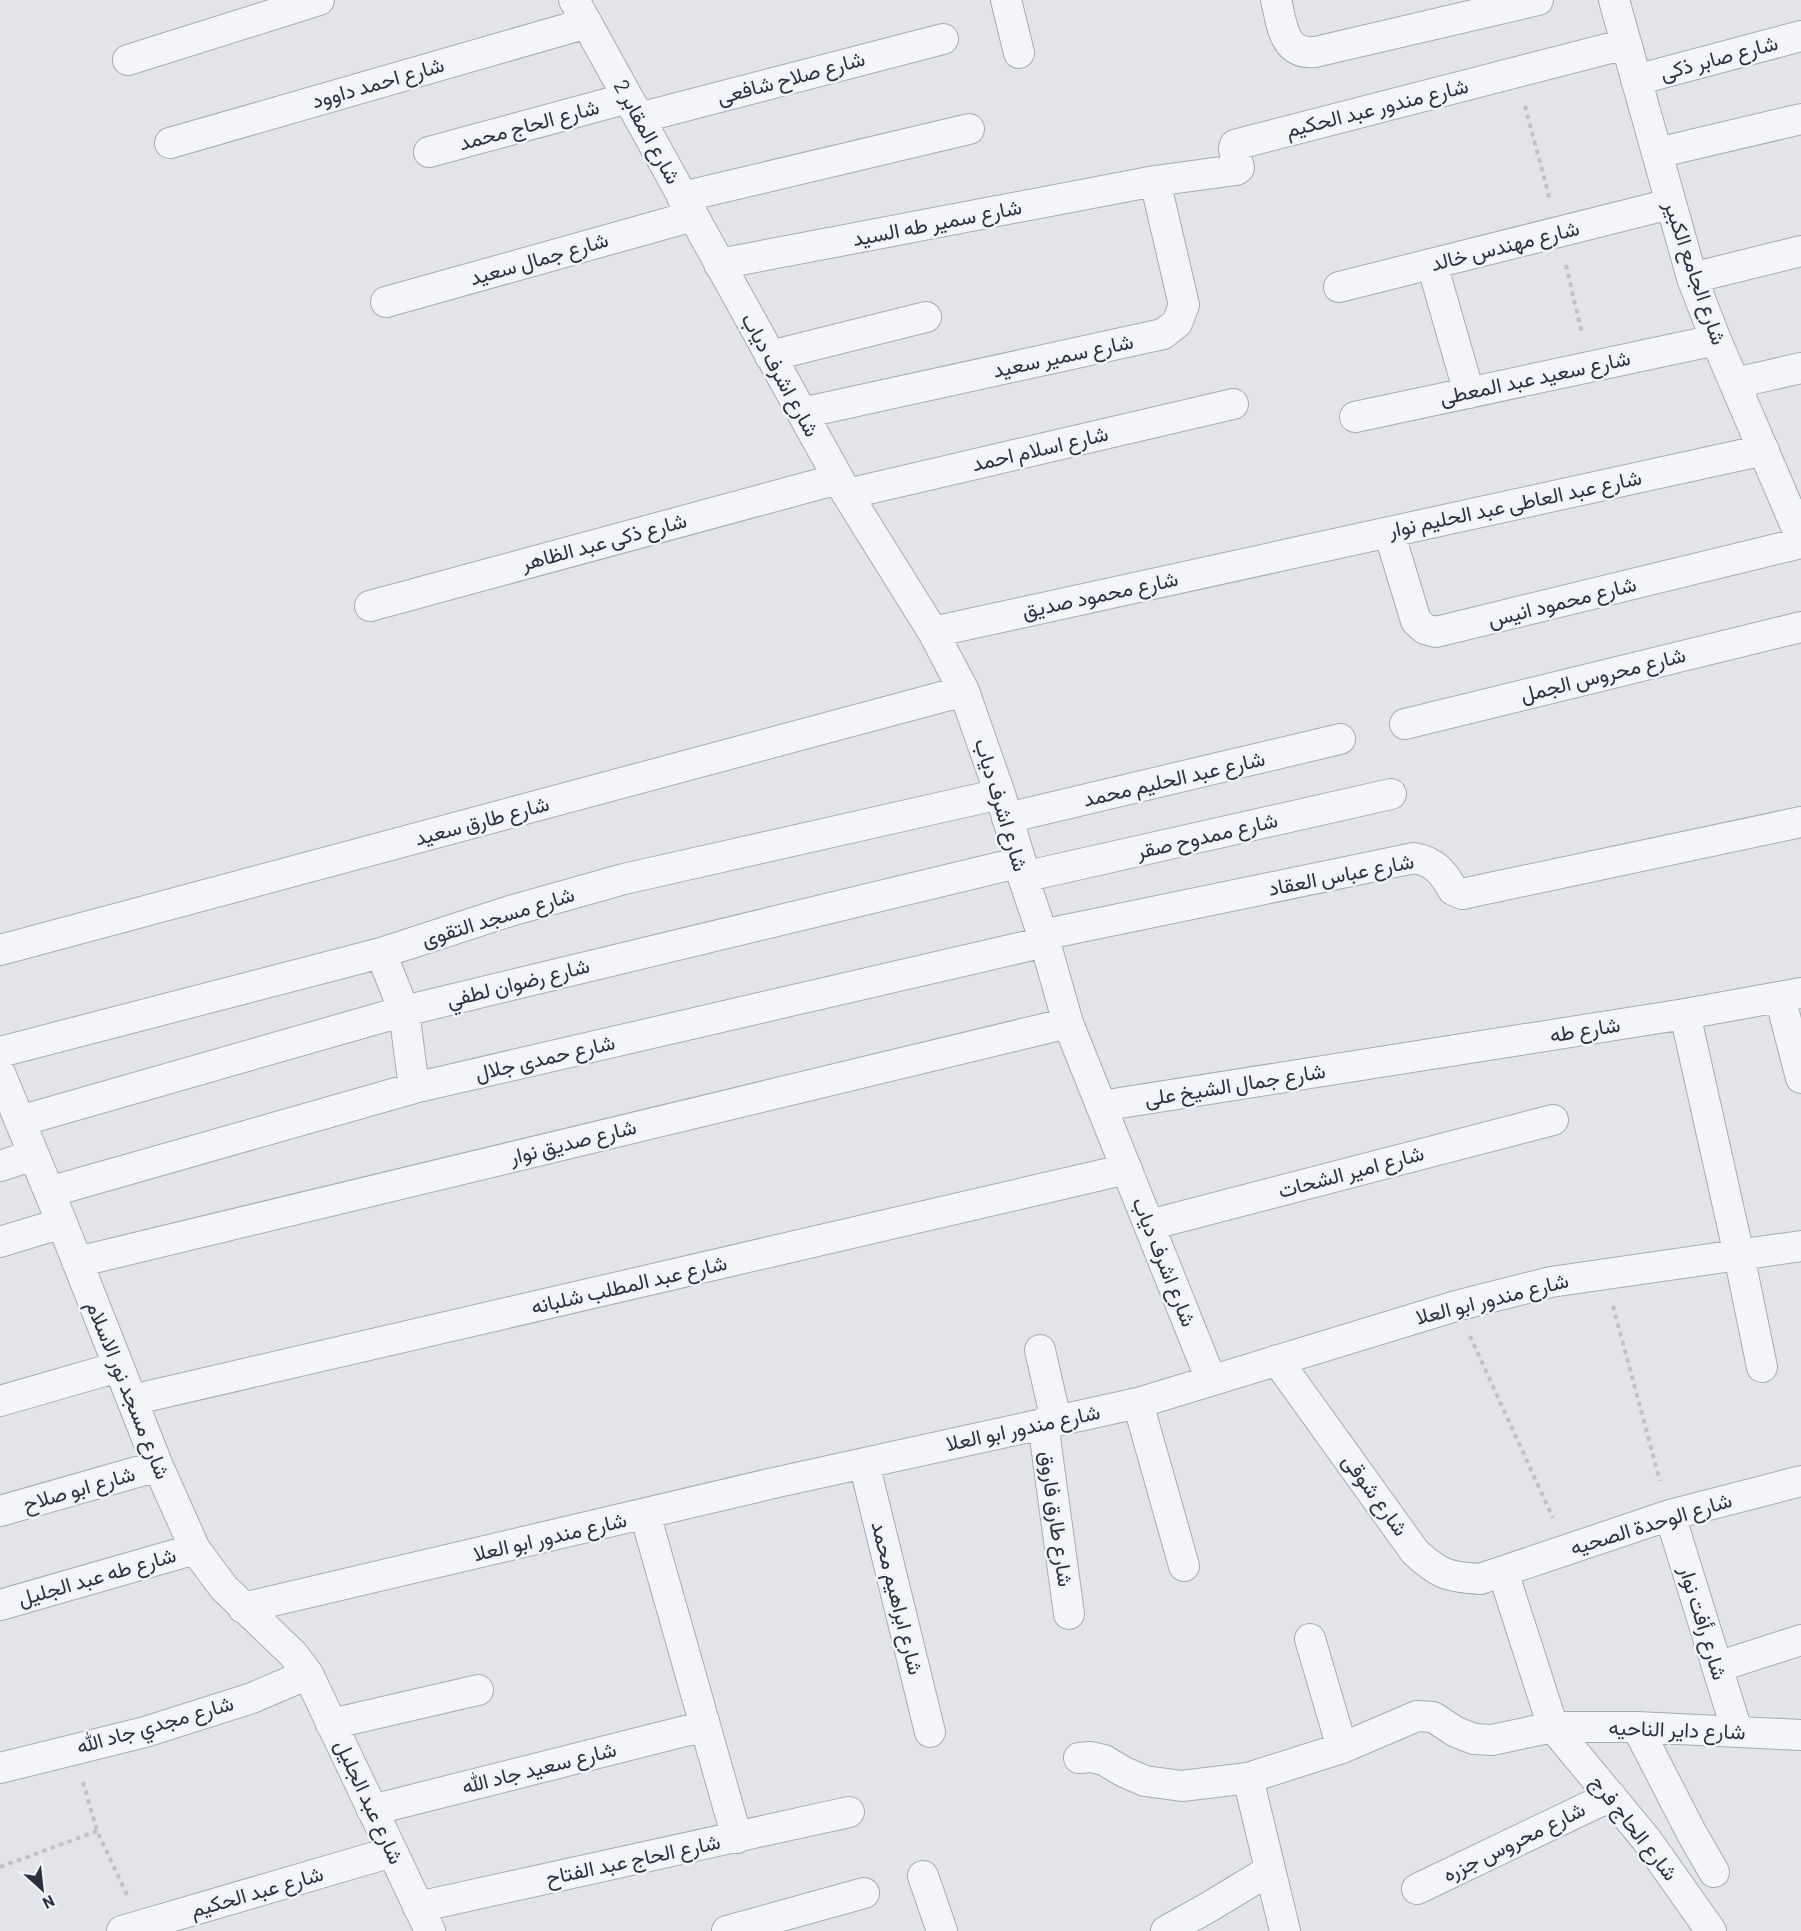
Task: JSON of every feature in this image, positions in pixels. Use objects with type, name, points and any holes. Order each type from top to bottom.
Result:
[{"type":"street","points":[[128,60],[319,0]]},
{"type":"street","points":[[1006,0],[1019,53]]},
{"type":"street","points":[[1276,0],[1289,43],[1305,53],[1538,0]]},
{"type":"street","name":"شارع الجامع الكبير","points":[[1614,0],[1692,278],[1716,340],[1799,528]]},
{"type":"street","name":"شارع المقابر 2","points":[[586,8],[633,108],[719,264]]},
{"type":"street","name":"شارع احمد داوود","points":[[170,143],[586,8]]},
{"type":"street","name":"شارع صابر ذكى","points":[[1636,80],[1801,36]]},
{"type":"street","name":"شارع صلاح شافعى","points":[[633,108],[943,39]]},
{"type":"street","name":"شارع مندور عبد الحكيم","points":[[1155,181],[1236,170],[1239,168],[1234,149],[1238,144],[1626,44]]},
{"type":"street","name":"شارع الحاج محمد","points":[[429,152],[633,108]]},
{"type":"street","points":[[1657,153],[1801,118]]},
{"type":"street","name":"شارع جمال سعيد","points":[[386,302],[688,207],[969,129]]},
{"type":"street","name":"شارع سمير طه السيد","points":[[719,264],[1155,181]]},
{"type":"street","name":"شارع سمير سعيد","points":[[801,413],[1163,334],[1177,322],[1184,305],[1155,181]]},
{"type":"street","name":"شارع مهندس خالد","points":[[1340,287],[1670,204]]},
{"type":"street","points":[[1692,278],[1801,250]]},
{"type":"street","name":"شارع اشرف دياب","points":[[719,264],[843,487],[933,632],[964,691],[1003,806],[1068,1023],[1211,1380]]},
{"type":"street","points":[[1432,264],[1469,393]]},
{"type":"street","points":[[770,356],[926,317]]},
{"type":"street","name":"شارع سعيد عبد المعطى","points":[[1355,417],[1716,340]]},
{"type":"street","points":[[1735,383],[1801,368]]},
{"type":"street","name":"شارع اسلام احمد","points":[[843,487],[1233,404]]},
{"type":"street","name":"شارع عبد العاطى عبد الحليم نوار","points":[[1267,559],[1764,450]]},
{"type":"street","name":"شارع ذكى عبد الظاهر","points":[[370,606],[843,487]]},
{"type":"street","name":"شارع محمود انيس","points":[[1389,532],[1416,621],[1425,629],[1436,632],[1799,528]]},
{"type":"street","name":"شارع محمود صديق","points":[[933,632],[1267,559]]},
{"type":"street","name":"شارع محروس الجمل","points":[[1405,724],[1801,627]]},
{"type":"street","name":"شارع طارق سعيد","points":[[0,950],[964,691]]},
{"type":"street","name":"شارع عبد الحليم محمد","points":[[1003,806],[1340,739]]},
{"type":"street","name":"شارع ممدوح صقر","points":[[1022,869],[1391,794]]},
{"type":"street","name":"شارع مسجد التقوى","points":[[0,1052],[381,953],[510,911],[624,879],[1003,806]]},
{"type":"street","name":"شارع عباس العقاد","points":[[1043,939],[1414,858],[1427,860],[1438,868],[1453,890],[1462,894],[1801,822]]},
{"type":"street","name":"شارع رضوان لطفي","points":[[20,1121],[404,1011],[1022,869]]},
{"type":"street","name":"شارع حمدى جلال","points":[[49,1192],[414,1088],[1043,939]]},
{"type":"street","points":[[381,953],[404,1011],[414,1088]]},
{"type":"street","points":[[1791,995],[1801,1078]]},
{"type":"street","name":"شارع طه","points":[[1368,1064],[1791,995]]},
{"type":"street","points":[[1685,1014],[1762,1367]]},
{"type":"street","name":"شارع صديق نوار","points":[[77,1262],[1068,1023]]},
{"type":"street","name":"شارع جمال الشيخ على","points":[[1101,1106],[1368,1064]]},
{"type":"street","name":"شارع مسجد نور الاسلام","points":[[0,1073],[158,1466],[195,1549],[224,1588],[293,1654],[308,1674]]},
{"type":"street","name":"شارع امير الشحات","points":[[1149,1225],[1553,1119]]},
{"type":"street","points":[[0,1166],[34,1155]]},
{"type":"street","name":"شارع عبد المطلب شلبانه","points":[[132,1400],[1127,1169]]},
{"type":"street","points":[[0,1242],[62,1223]]},
{"type":"street","name":"شارع مندور ابو العلا","points":[[243,1608],[864,1463],[1138,1403],[1456,1306],[1551,1282],[1801,1246]]},
{"type":"street","points":[[1040,1350],[1049,1422]]},
{"type":"street","name":"شارع شوقى","points":[[1277,1360],[1415,1552],[1433,1568],[1456,1578],[1480,1579],[1503,1572]]},
{"type":"street","points":[[0,1401],[118,1367]]},
{"type":"street","points":[[1138,1403],[1184,1566]]},
{"type":"street","name":"شارع طارق فاروق","points":[[1049,1422],[1069,1614]]},
{"type":"street","name":"شارع ابراهيم محمد","points":[[864,1463],[930,1732]]},
{"type":"street","name":"شارع ابو صلاح","points":[[0,1512],[158,1466]]},
{"type":"street","name":"شارع الوحدة الصحيه","points":[[1503,1572],[1670,1515],[1801,1481]]},
{"type":"street","points":[[645,1514],[737,1838]]},
{"type":"street","name":"شارع رأفت نوار","points":[[1670,1515],[1737,1731]]},
{"type":"street","name":"شارع طه عبد الجليل","points":[[0,1605],[195,1549]]},
{"type":"street","points":[[1503,1572],[1553,1727]]},
{"type":"street","points":[[1310,1639],[1342,1748]]},
{"type":"street","points":[[1717,1667],[1801,1640]]},
{"type":"street","name":"شارع عبد الجليل","points":[[308,1674],[424,1919]]},
{"type":"street","name":"شارع مجدي جاد الله","points":[[0,1768],[145,1732],[242,1701],[308,1674]]},
{"type":"street","points":[[332,1724],[477,1690]]},
{"type":"street","name":"شارع داير الناحيه","points":[[1079,1758],[1090,1757],[1104,1760],[1145,1781],[1182,1786],[1248,1778],[1342,1748],[1417,1716],[1433,1718],[1456,1732],[1474,1739],[1492,1740],[1553,1727],[1637,1727],[1801,1735]]},
{"type":"street","name":"شارع سعيد جاد الله","points":[[372,1810],[705,1726]]},
{"type":"street","name":"شارع الحاج فرج","points":[[1553,1727],[1646,1839],[1710,1931]]},
{"type":"street","points":[[1637,1727],[1690,1832],[1714,1872]]},
{"type":"street","points":[[1248,1778],[1285,1931]]},
{"type":"street","name":"شارع محروس جزره","points":[[1417,1888],[1611,1796]]},
{"type":"street","name":"شارع الحاج عبد الفتاح","points":[[424,1919],[737,1838],[849,1812]]},
{"type":"street","name":"شارع عبد الحكيم","points":[[131,1928],[392,1852]]},
{"type":"street","points":[[1166,1931],[1209,1908],[1270,1870]]},
{"type":"street","points":[[923,1876],[942,1931]]},
{"type":"street","points":[[727,1931],[864,1893]]},
{"type":"path","points":[[1517,72],[1559,232],[1589,367]]},
{"type":"path","points":[[1604,1274],[1670,1515]]},
{"type":"path","points":[[1456,1306],[1568,1550]]},
{"type":"path","points":[[74,1749],[97,1831],[131,1928]]},
{"type":"path","points":[[0,1867],[97,1831]]}]
